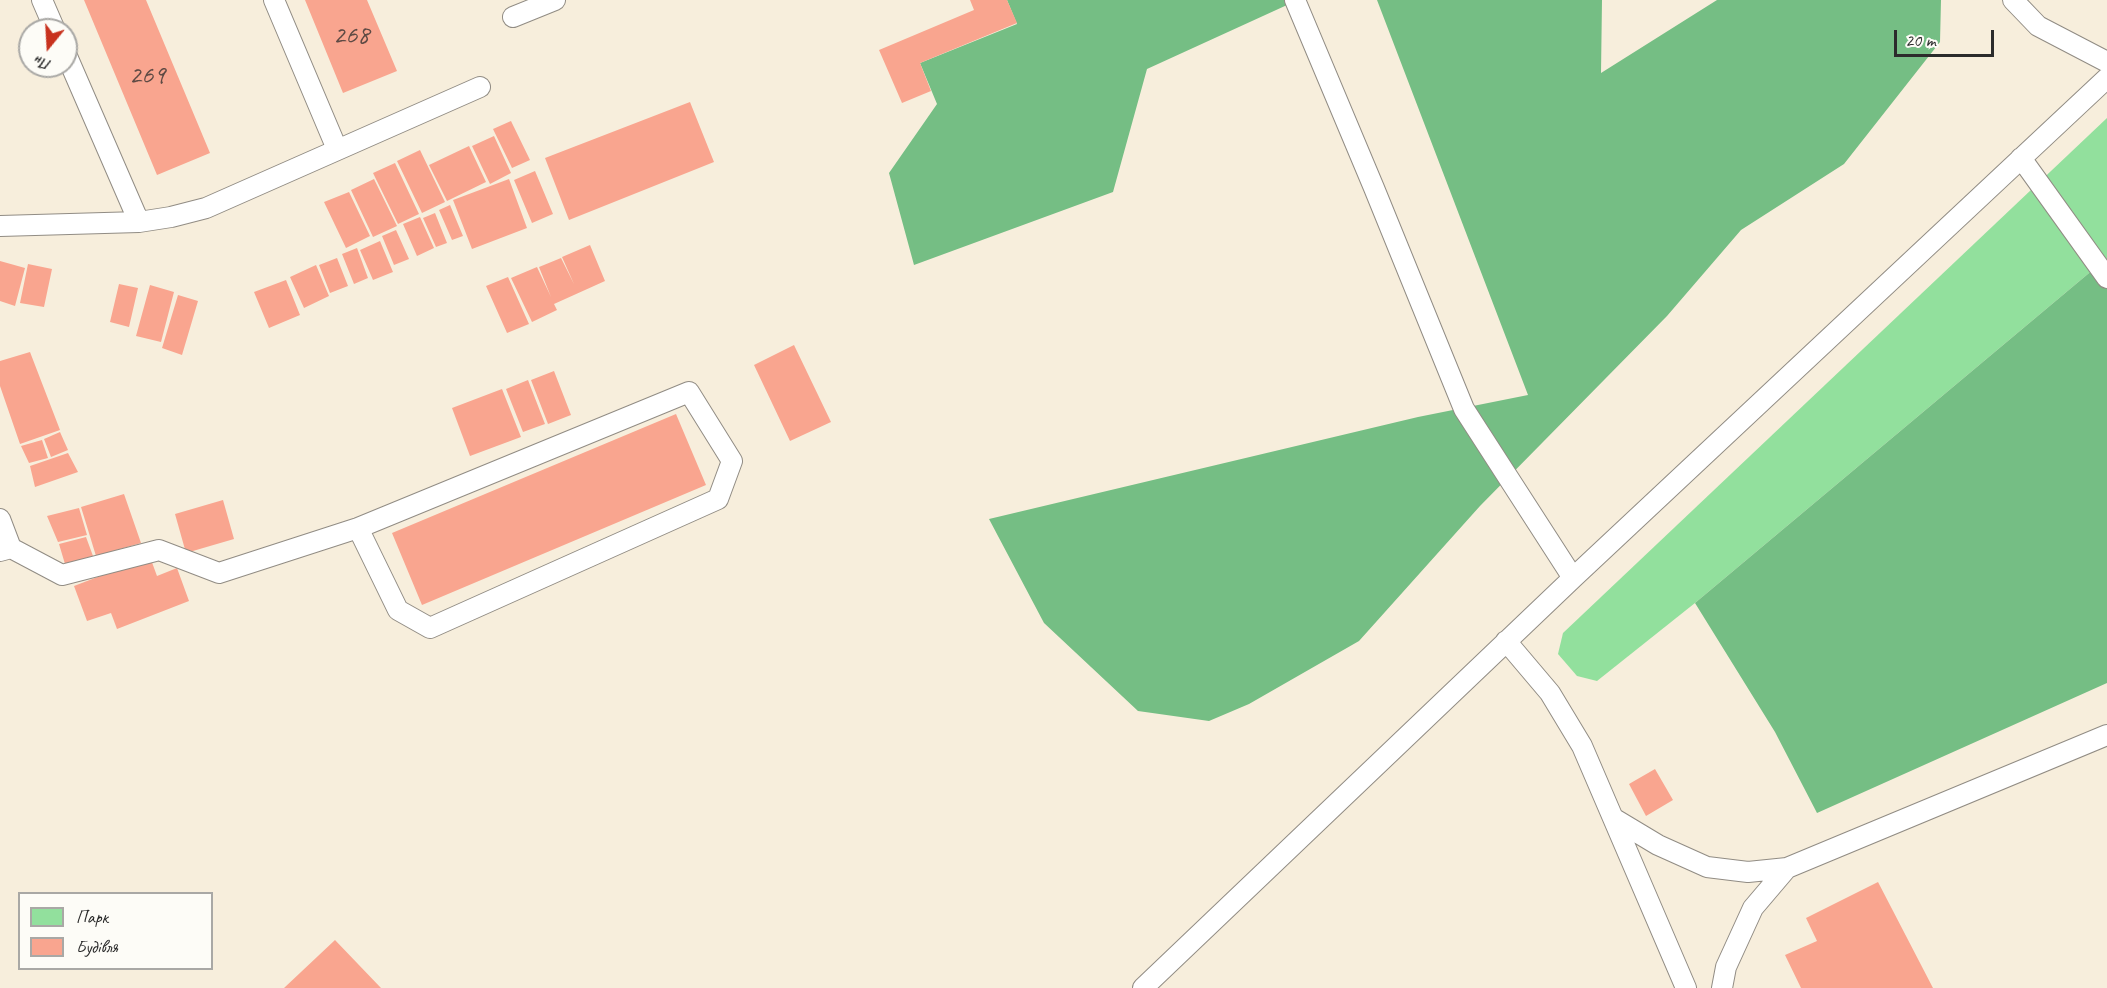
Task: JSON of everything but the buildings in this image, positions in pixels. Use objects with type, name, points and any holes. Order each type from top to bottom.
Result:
[{"type":"lane","points":[[42,0],[50,18]]},
{"type":"lane","points":[[274,0],[338,149]]},
{"type":"lane","points":[[513,17],[555,0]]},
{"type":"lane","points":[[1294,0],[1464,409],[1573,578]]},
{"type":"lane","points":[[2013,0],[2038,26],[2107,62]]},
{"type":"lane","points":[[76,78],[139,222]]},
{"type":"lane","points":[[1143,988],[1506,641],[2107,78]]},
{"type":"lane","points":[[0,225],[139,222],[206,208],[480,87]]},
{"type":"lane","points":[[2021,158],[2107,278]]},
{"type":"lane","points":[[0,519],[5,549],[62,575],[159,550],[219,573],[358,528],[689,392],[732,461],[718,499],[430,628],[398,610],[358,528]]},
{"type":"lane","points":[[1506,641],[1550,693],[1582,746],[1686,988]]},
{"type":"lane","points":[[1613,818],[1658,845],[1707,867],[1748,872],[1787,868],[2107,735]]},
{"type":"lane","points":[[1722,988],[1726,967],[1753,908],[1787,868]]},
{"type":"green space","points":[[1007,0],[1298,0],[1147,69],[1113,192],[914,265],[889,173],[937,104],[920,63],[1017,24]]},
{"type":"green space","points":[[1377,0],[1602,0],[1601,73],[1717,0],[1941,0],[1940,42],[1844,164],[1741,230],[1667,316],[1480,506],[1359,641],[1249,704],[1209,721],[1138,711],[1044,623],[989,519],[1418,417],[1528,395]]},
{"type":"green space","points":[[2107,118],[2107,258],[1695,603],[1597,681],[1577,676],[1558,654],[1563,633]]},
{"type":"green space","points":[[2107,258],[2107,683],[1817,813],[1775,732],[1695,603]]}]
